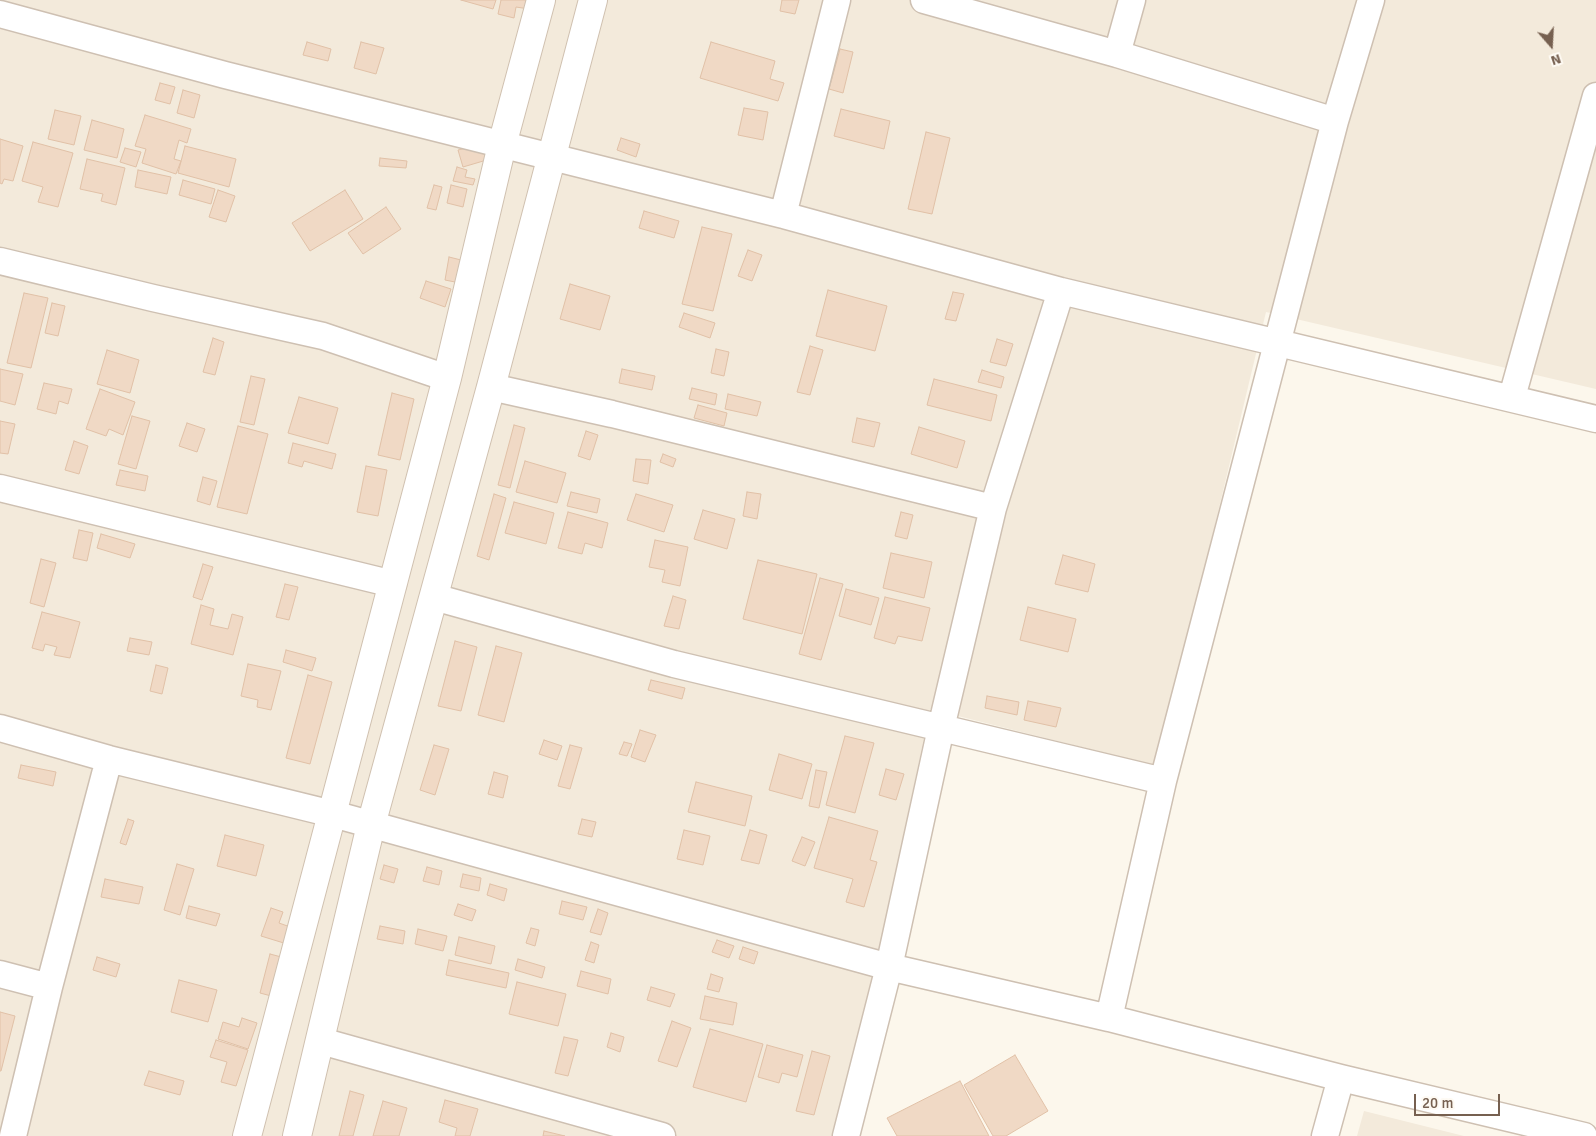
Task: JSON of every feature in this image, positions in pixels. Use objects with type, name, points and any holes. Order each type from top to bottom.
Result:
[{"type":"main road","points":[[247,1136],[448,378],[502,145],[541,0]]},
{"type":"main road","points":[[296,1136],[371,825],[491,387],[550,157],[593,0]]},
{"type":"street","points":[[783,215],[837,0]]},
{"type":"street","points":[[924,0],[1117,54],[1335,121]]},
{"type":"street","points":[[1117,54],[1132,0]]},
{"type":"street","points":[[1109,1018],[1163,781],[1335,121],[1371,0]]},
{"type":"street","points":[[0,14],[225,75],[783,215],[1062,291],[1279,341],[1596,418]]},
{"type":"street","points":[[1512,397],[1586,175],[1596,96]]},
{"type":"street","points":[[0,261],[152,298],[323,336],[448,378]]},
{"type":"street","points":[[846,1136],[889,967],[941,728],[993,508],[1062,291]]},
{"type":"street","points":[[491,387],[612,414],[993,508]]},
{"type":"street","points":[[0,488],[393,584]]},
{"type":"street","points":[[434,597],[674,664],[1163,781]]},
{"type":"street","points":[[0,728],[109,759],[333,814],[889,967],[1109,1018],[1342,1078],[1584,1136]]},
{"type":"street","points":[[13,1136],[49,986],[109,759]]},
{"type":"street","points":[[0,974],[49,986]]},
{"type":"street","points":[[320,1041],[662,1136]]},
{"type":"street","points":[[1325,1136],[1342,1078]]},
{"type":"shaded area","points":[[0,0],[1596,0],[1596,389],[1266,312],[1157,766],[930,709],[872,984],[832,1136],[0,1136]]},
{"type":"shaded area","points":[[1364,1111],[1464,1136],[1357,1136]]},
{"type":"building","points":[[461,0],[496,0],[493,9]]},
{"type":"building","points":[[501,0],[531,0],[529,9],[516,7],[514,18],[498,14]]},
{"type":"building","points":[[782,0],[799,0],[795,14],[780,11]]},
{"type":"building","points":[[307,42],[331,49],[328,61],[303,55]]},
{"type":"building","points":[[361,42],[384,48],[376,74],[354,68]]},
{"type":"building","points":[[711,42],[775,61],[770,79],[784,83],[778,101],[700,78]]},
{"type":"building","points":[[840,49],[853,52],[843,93],[829,89]]},
{"type":"building","points":[[160,83],[175,87],[170,104],[155,100]]},
{"type":"building","points":[[183,90],[200,95],[194,118],[177,113]]},
{"type":"building","points":[[744,108],[768,112],[763,140],[738,135]]},
{"type":"building","points":[[841,109],[890,121],[884,149],[834,136]]},
{"type":"building","points":[[55,110],[81,116],[74,145],[48,139]]},
{"type":"building","points":[[145,115],[191,129],[187,143],[179,140],[174,159],[181,161],[176,174],[142,163],[146,149],[135,146]]},
{"type":"building","points":[[92,120],[124,129],[117,158],[84,150]]},
{"type":"building","points":[[926,132],[950,138],[932,214],[908,209]]},
{"type":"building","points":[[621,138],[640,144],[636,157],[617,150]]},
{"type":"building","points":[[0,139],[23,146],[13,181],[4,179],[2,184],[0,183]]},
{"type":"building","points":[[33,142],[73,153],[58,207],[38,202],[43,187],[22,181]]},
{"type":"building","points":[[486,143],[490,159],[463,167],[458,150]]},
{"type":"building","points":[[185,146],[236,159],[229,187],[178,173]]},
{"type":"building","points":[[125,148],[141,152],[136,167],[120,162]]},
{"type":"building","points":[[380,158],[407,161],[406,168],[379,166]]},
{"type":"building","points":[[87,159],[125,168],[116,205],[101,201],[103,194],[80,189]]},
{"type":"building","points":[[457,167],[467,170],[465,177],[475,179],[473,185],[453,181]]},
{"type":"building","points":[[138,170],[171,177],[167,194],[135,187]]},
{"type":"building","points":[[183,180],[215,189],[211,204],[179,195]]},
{"type":"building","points":[[434,185],[442,187],[436,210],[427,208]]},
{"type":"building","points":[[451,185],[467,189],[463,207],[447,203]]},
{"type":"building","points":[[218,190],[235,196],[226,222],[209,217]]},
{"type":"building","points":[[345,190],[363,219],[310,251],[292,223]]},
{"type":"building","points":[[386,207],[401,229],[363,254],[348,233]]},
{"type":"building","points":[[644,211],[679,221],[674,238],[639,228]]},
{"type":"building","points":[[702,227],[732,234],[713,311],[682,304]]},
{"type":"building","points":[[748,250],[762,255],[752,281],[738,276]]},
{"type":"building","points":[[449,257],[465,261],[460,283],[445,280]]},
{"type":"building","points":[[426,281],[451,289],[445,307],[420,298]]},
{"type":"building","points":[[570,284],[610,296],[600,330],[560,319]]},
{"type":"building","points":[[828,290],[887,306],[875,351],[816,336]]},
{"type":"building","points":[[953,292],[964,294],[956,321],[945,319]]},
{"type":"building","points":[[24,293],[48,298],[31,368],[7,363]]},
{"type":"building","points":[[52,303],[65,306],[58,336],[45,333]]},
{"type":"building","points":[[684,313],[715,323],[710,338],[679,327]]},
{"type":"building","points":[[213,338],[224,342],[215,375],[203,372]]},
{"type":"building","points":[[997,339],[1013,344],[1006,366],[990,362]]},
{"type":"building","points":[[810,346],[823,350],[810,395],[797,392]]},
{"type":"building","points":[[716,349],[729,352],[724,376],[711,373]]},
{"type":"building","points":[[107,350],[139,360],[130,393],[97,384]]},
{"type":"building","points":[[0,369],[23,374],[15,405],[0,401]]},
{"type":"building","points":[[622,369],[655,376],[652,390],[619,383]]},
{"type":"building","points":[[982,370],[1004,377],[1001,388],[978,382]]},
{"type":"building","points":[[251,376],[265,379],[254,425],[240,422]]},
{"type":"building","points":[[934,379],[997,395],[991,421],[927,405]]},
{"type":"building","points":[[44,383],[72,389],[68,404],[59,401],[56,414],[37,409]]},
{"type":"building","points":[[692,388],[717,394],[715,405],[689,399]]},
{"type":"building","points":[[100,389],[135,402],[123,435],[109,429],[106,436],[86,429]]},
{"type":"building","points":[[392,393],[414,399],[400,460],[378,455]]},
{"type":"building","points":[[728,394],[761,402],[757,416],[725,409]]},
{"type":"building","points":[[299,397],[338,408],[328,444],[288,433]]},
{"type":"building","points":[[698,405],[727,413],[724,426],[694,418]]},
{"type":"building","points":[[132,416],[150,421],[136,469],[118,464]]},
{"type":"building","points":[[857,418],[880,423],[874,447],[852,442]]},
{"type":"building","points":[[0,421],[15,424],[8,454],[0,453]]},
{"type":"building","points":[[187,423],[205,429],[197,452],[179,446]]},
{"type":"building","points":[[514,425],[525,428],[510,488],[498,485]]},
{"type":"building","points":[[238,426],[268,434],[247,514],[217,507]]},
{"type":"building","points":[[919,427],[965,441],[957,468],[911,454]]},
{"type":"building","points":[[586,431],[598,435],[590,460],[578,456]]},
{"type":"building","points":[[74,441],[88,446],[79,474],[65,470]]},
{"type":"building","points":[[293,443],[336,454],[332,469],[304,461],[302,467],[288,463]]},
{"type":"building","points":[[663,454],[676,459],[673,467],[660,462]]},
{"type":"building","points":[[636,459],[651,460],[648,484],[633,481]]},
{"type":"building","points":[[525,461],[566,473],[557,503],[516,492]]},
{"type":"building","points":[[366,466],[387,470],[378,516],[357,512]]},
{"type":"building","points":[[120,470],[148,476],[145,491],[116,485]]},
{"type":"building","points":[[203,477],[217,481],[210,505],[197,501]]},
{"type":"building","points":[[571,492],[600,499],[597,513],[567,506]]},
{"type":"building","points":[[747,492],[761,494],[757,519],[743,516]]},
{"type":"building","points":[[494,494],[506,498],[489,560],[477,556]]},
{"type":"building","points":[[636,494],[673,505],[664,532],[627,520]]},
{"type":"building","points":[[514,502],[554,513],[546,544],[505,533]]},
{"type":"building","points":[[703,510],[735,519],[727,549],[694,539]]},
{"type":"building","points":[[568,512],[608,523],[602,548],[585,543],[582,554],[558,548]]},
{"type":"building","points":[[901,512],[913,515],[907,539],[895,536]]},
{"type":"building","points":[[79,530],[93,533],[87,561],[73,558]]},
{"type":"building","points":[[101,534],[135,544],[130,558],[97,548]]},
{"type":"building","points":[[655,540],[688,547],[680,586],[662,582],[665,570],[649,567]]},
{"type":"building","points":[[891,553],[932,562],[924,598],[883,588]]},
{"type":"building","points":[[1063,555],[1095,564],[1088,592],[1055,584]]},
{"type":"building","points":[[41,559],[56,563],[44,607],[30,603]]},
{"type":"building","points":[[758,560],[817,574],[802,634],[743,619]]},
{"type":"building","points":[[203,564],[213,567],[202,600],[193,597]]},
{"type":"building","points":[[820,578],[843,584],[821,660],[799,654]]},
{"type":"building","points":[[285,584],[298,587],[289,620],[276,617]]},
{"type":"building","points":[[846,589],[879,598],[871,625],[839,616]]},
{"type":"building","points":[[673,596],[686,600],[679,629],[664,626]]},
{"type":"building","points":[[885,597],[930,608],[922,641],[898,636],[895,644],[874,638]]},
{"type":"building","points":[[201,605],[214,609],[210,625],[228,629],[232,614],[243,617],[233,655],[191,644]]},
{"type":"building","points":[[1028,607],[1076,619],[1068,652],[1020,640]]},
{"type":"building","points":[[42,612],[80,622],[70,658],[54,655],[57,647],[45,644],[43,651],[32,648]]},
{"type":"building","points":[[130,638],[152,642],[149,655],[127,651]]},
{"type":"building","points":[[455,641],[477,647],[461,711],[438,706]]},
{"type":"building","points":[[496,646],[522,653],[504,722],[478,715]]},
{"type":"building","points":[[286,650],[316,658],[312,671],[283,662]]},
{"type":"building","points":[[248,664],[281,671],[271,710],[257,707],[258,700],[241,696]]},
{"type":"building","points":[[156,665],[168,668],[162,694],[150,691]]},
{"type":"building","points":[[308,675],[332,682],[310,764],[286,758]]},
{"type":"building","points":[[651,680],[685,688],[682,699],[648,690]]},
{"type":"building","points":[[987,696],[1019,702],[1017,715],[985,708]]},
{"type":"building","points":[[1028,701],[1061,708],[1056,727],[1024,720]]},
{"type":"building","points":[[640,730],[656,735],[645,762],[631,757]]},
{"type":"building","points":[[845,736],[874,743],[855,813],[826,805]]},
{"type":"building","points":[[544,740],[562,746],[557,760],[539,754]]},
{"type":"building","points":[[624,742],[632,744],[627,756],[619,754]]},
{"type":"building","points":[[434,745],[449,749],[435,795],[420,790]]},
{"type":"building","points":[[570,745],[582,748],[570,789],[558,786]]},
{"type":"building","points":[[779,754],[812,764],[802,799],[769,790]]},
{"type":"building","points":[[21,765],[56,772],[53,786],[18,778]]},
{"type":"building","points":[[886,769],[904,774],[896,800],[879,795]]},
{"type":"building","points":[[816,770],[827,772],[819,808],[809,806]]},
{"type":"building","points":[[494,772],[508,776],[503,798],[488,794]]},
{"type":"building","points":[[696,782],[752,796],[745,826],[688,812]]},
{"type":"building","points":[[829,817],[878,831],[870,860],[877,862],[864,907],[846,902],[853,879],[814,868]]},
{"type":"building","points":[[128,819],[134,821],[126,845],[120,843]]},
{"type":"building","points":[[582,819],[596,822],[592,837],[578,834]]},
{"type":"building","points":[[684,830],[710,836],[703,865],[677,859]]},
{"type":"building","points":[[750,830],[767,835],[759,864],[741,860]]},
{"type":"building","points":[[225,835],[264,845],[256,876],[217,866]]},
{"type":"building","points":[[802,837],[815,842],[805,866],[792,861]]},
{"type":"building","points":[[177,864],[194,869],[180,915],[164,910]]},
{"type":"building","points":[[384,865],[398,869],[394,883],[380,879]]},
{"type":"building","points":[[427,867],[442,871],[439,885],[423,881]]},
{"type":"building","points":[[463,874],[481,878],[479,891],[460,887]]},
{"type":"building","points":[[105,879],[143,887],[139,904],[101,897]]},
{"type":"building","points":[[490,884],[507,889],[504,901],[487,895]]},
{"type":"building","points":[[562,901],[587,907],[583,920],[559,914]]},
{"type":"building","points":[[458,904],[476,910],[472,921],[454,915]]},
{"type":"building","points":[[189,906],[220,914],[216,926],[186,918]]},
{"type":"building","points":[[271,908],[283,912],[279,923],[293,928],[287,944],[261,936]]},
{"type":"building","points":[[598,909],[608,913],[601,935],[590,932]]},
{"type":"building","points":[[380,926],[405,931],[403,944],[377,939]]},
{"type":"building","points":[[531,928],[539,930],[535,946],[526,943]]},
{"type":"building","points":[[418,929],[447,936],[443,951],[415,944]]},
{"type":"building","points":[[459,937],[495,946],[491,964],[455,955]]},
{"type":"building","points":[[717,940],[734,946],[729,958],[712,952]]},
{"type":"building","points":[[591,942],[599,945],[594,963],[585,960]]},
{"type":"building","points":[[743,947],[758,952],[754,964],[739,959]]},
{"type":"building","points":[[270,954],[285,958],[275,997],[260,993]]},
{"type":"building","points":[[97,957],[120,964],[116,977],[93,970]]},
{"type":"building","points":[[518,959],[545,967],[542,978],[515,970]]},
{"type":"building","points":[[449,960],[509,973],[506,988],[446,975]]},
{"type":"building","points":[[581,971],[611,979],[608,994],[577,986]]},
{"type":"building","points":[[711,974],[723,978],[719,992],[707,989]]},
{"type":"building","points":[[179,980],[217,990],[208,1022],[171,1012]]},
{"type":"building","points":[[517,982],[566,994],[558,1026],[509,1014]]},
{"type":"building","points":[[651,987],[675,994],[670,1007],[647,1000]]},
{"type":"building","points":[[705,996],[737,1003],[733,1025],[700,1019]]},
{"type":"building","points":[[0,1012],[15,1016],[1,1071],[0,1071]]},
{"type":"building","points":[[242,1018],[257,1023],[248,1049],[218,1039],[223,1022],[239,1027]]},
{"type":"building","points":[[672,1021],[691,1028],[677,1067],[658,1061]]},
{"type":"building","points":[[710,1029],[763,1044],[746,1102],[693,1087]]},
{"type":"building","points":[[611,1033],[624,1037],[620,1052],[607,1047]]},
{"type":"building","points":[[564,1037],[578,1040],[568,1076],[555,1073]]},
{"type":"building","points":[[216,1040],[248,1050],[236,1086],[221,1082],[227,1062],[210,1057]]},
{"type":"building","points":[[767,1045],[803,1055],[797,1077],[782,1073],[779,1083],[758,1077]]},
{"type":"building","points":[[812,1051],[830,1056],[814,1115],[796,1111]]},
{"type":"building","points":[[1015,1055],[1048,1111],[1006,1136],[993,1136],[964,1085]]},
{"type":"building","points":[[149,1071],[184,1081],[180,1095],[144,1085]]},
{"type":"building","points":[[960,1081],[989,1136],[897,1136],[887,1118]]},
{"type":"building","points":[[350,1091],[364,1095],[353,1136],[339,1136]]},
{"type":"building","points":[[445,1100],[478,1109],[470,1136],[455,1136],[457,1128],[439,1122]]},
{"type":"building","points":[[383,1101],[407,1108],[399,1136],[373,1136]]},
{"type":"building","points":[[544,1131],[565,1136],[543,1136]]}]
